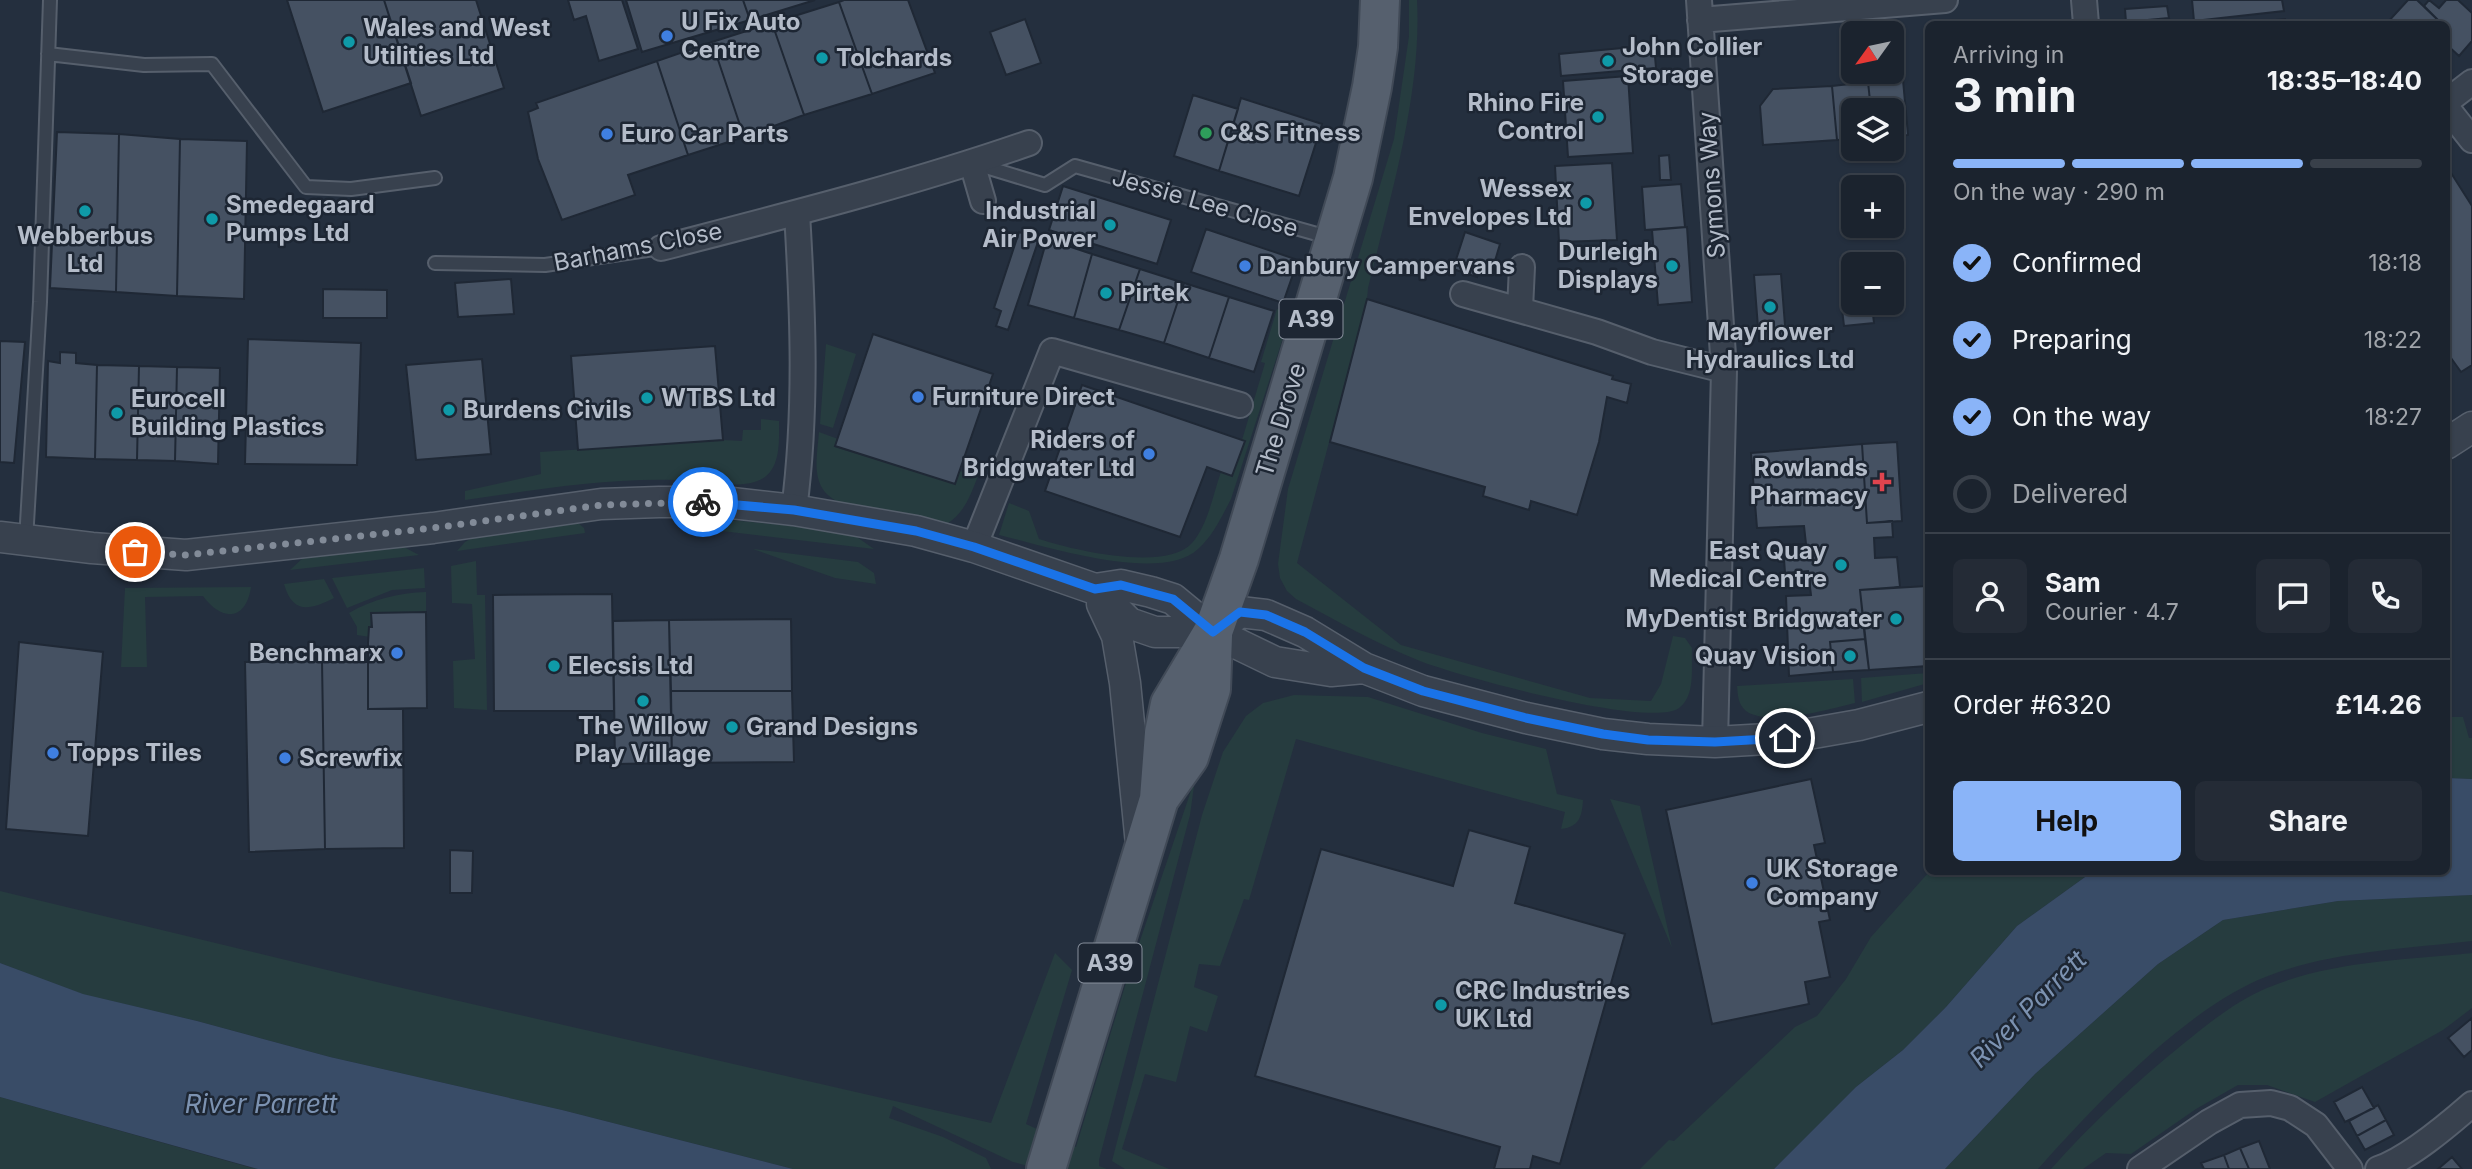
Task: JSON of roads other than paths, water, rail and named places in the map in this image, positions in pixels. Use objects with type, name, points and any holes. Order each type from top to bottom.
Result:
[{"type":"main road","name":"The Drove","points":[[1213,632],[1242,549],[1335,239],[1366,125],[1378,47],[1380,0]]},
{"type":"main road","name":"A39","points":[[1046,1169],[1159,799],[1164,733],[1170,704],[1213,632]]},
{"type":"street","points":[[1700,10],[1945,0]]},
{"type":"street","points":[[2084,0],[2086,21]]},
{"type":"street","name":"Symons Way","points":[[1700,10],[1724,370],[1715,742]]},
{"type":"street","points":[[2450,101],[2472,82]]},
{"type":"street","points":[[2450,110],[2472,140]]},
{"type":"street","name":"Barhams Close","points":[[661,248],[797,213],[972,163],[1029,143]]},
{"type":"street","points":[[972,163],[983,201]]},
{"type":"street","points":[[794,510],[800,463],[804,328],[797,213]]},
{"type":"street","points":[[1520,309],[1522,268]]},
{"type":"street","points":[[1463,294],[1597,332],[1652,352],[1724,370]]},
{"type":"street","points":[[974,547],[1052,351],[1240,405]]},
{"type":"street","points":[[2450,441],[2472,427]]},
{"type":"street","points":[[13,538],[92,548],[186,555],[433,528],[601,505],[723,502],[794,510],[916,531],[974,547],[1095,589],[1121,585],[1173,599],[1213,632],[1275,662],[1331,671],[1364,668]]},
{"type":"street","points":[[1095,589],[1117,636],[1142,855]]},
{"type":"street","points":[[1213,632],[1240,612],[1266,615],[1305,632],[1364,668],[1423,691],[1526,718],[1648,740],[1715,742],[1785,738],[1859,725],[1925,708]]},
{"type":"street","points":[[2140,1169],[2209,1122],[2240,1105],[2271,1103],[2290,1108],[2316,1125],[2350,1169]]},
{"type":"street","points":[[2378,1169],[2390,1165],[2452,1122],[2472,1104]]},
{"type":"lane","points":[[13,538],[40,302],[50,0]]},
{"type":"lane","points":[[48,54],[144,65],[212,64],[306,187],[351,189],[435,178]]},
{"type":"lane","name":"Jessie Lee Close","points":[[972,163],[1045,185],[1074,166],[1335,239]]},
{"type":"lane","name":"Barhams Close","points":[[435,263],[545,265],[661,248]]},
{"type":"water","name":"River Parrett","points":[[2450,778],[2472,779],[2472,895],[2338,901],[2223,920],[2158,964],[2035,1074],[1945,1169],[1774,1169],[1856,1087],[1903,1050],[1946,1007],[2017,926],[2088,875],[2450,875]]},
{"type":"water","name":"River Parrett","points":[[0,963],[83,994],[793,1169],[258,1169],[0,1097]]},
{"type":"place","name":"U Fix Auto Centre","points":[[667,36]]},
{"type":"place","name":"Wales and West Utilities Ltd","points":[[349,42]]},
{"type":"place","name":"Tolchards","points":[[822,58]]},
{"type":"place","name":"John Collier Storage","points":[[1608,61]]},
{"type":"place","name":"Rhino Fire Control","points":[[1598,117]]},
{"type":"place","name":"C&S Fitness","points":[[1206,133]]},
{"type":"place","name":"Euro Car Parts","points":[[607,134]]},
{"type":"place","name":"Wessex Envelopes Ltd","points":[[1586,203]]},
{"type":"place","name":"Webberbus Ltd","points":[[85,211]]},
{"type":"place","name":"Smedegaard Pumps Ltd","points":[[212,219]]},
{"type":"place","name":"Industrial Air Power","points":[[1110,225]]},
{"type":"place","name":"Danbury Campervans","points":[[1245,266]]},
{"type":"place","name":"Durleigh Displays","points":[[1672,266]]},
{"type":"place","name":"Pirtek","points":[[1106,293]]},
{"type":"place","name":"Mayflower Hydraulics Ltd","points":[[1770,307]]},
{"type":"place","name":"Furniture Direct","points":[[918,397]]},
{"type":"place","name":"WTBS Ltd","points":[[647,398]]},
{"type":"place","name":"Burdens Civils","points":[[449,410]]},
{"type":"place","name":"Eurocell Building Plastics","points":[[117,413]]},
{"type":"place","name":"Riders of Bridgwater Ltd","points":[[1149,454]]},
{"type":"place","name":"Rowlands Pharmacy","points":[[1882,482]]},
{"type":"place","name":"East Quay Medical Centre","points":[[1841,565]]},
{"type":"place","name":"MyDentist Bridgwater","points":[[1896,619]]},
{"type":"place","name":"Benchmarx","points":[[397,653]]},
{"type":"place","name":"Quay Vision","points":[[1850,656]]},
{"type":"place","name":"Elecsis Ltd","points":[[554,666]]},
{"type":"place","name":"The Willow Play Village","points":[[643,701]]},
{"type":"place","name":"Grand Designs","points":[[732,727]]},
{"type":"place","name":"Topps Tiles","points":[[53,753]]},
{"type":"place","name":"Screwfix","points":[[285,758]]},
{"type":"place","name":"UK Storage Company","points":[[1752,883]]},
{"type":"place","name":"CRC Industries UK Ltd","points":[[1441,1005]]}]
